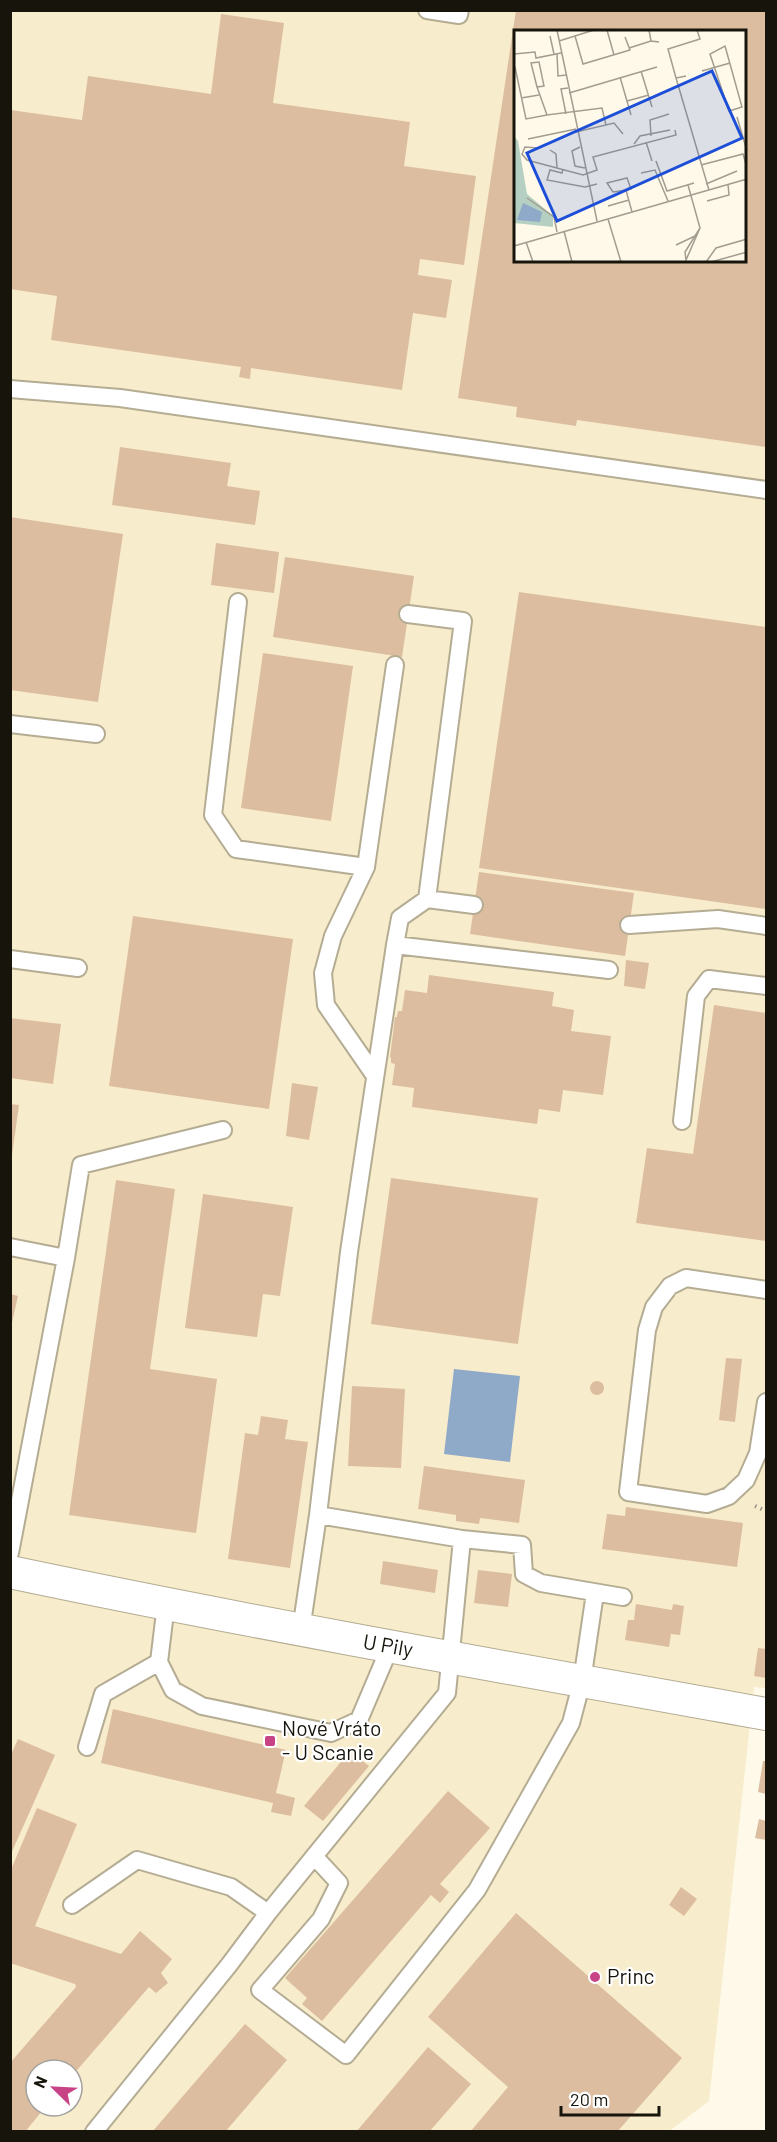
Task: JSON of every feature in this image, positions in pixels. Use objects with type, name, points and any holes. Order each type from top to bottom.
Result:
[{"type":"street","name":"U Pily","points":[[10,1572],[390,1647],[766,1714]]},
{"type":"lane","points":[[428,10],[459,15],[460,10]]},
{"type":"lane","points":[[10,389],[120,399],[766,490]]},
{"type":"lane","points":[[238,602],[213,815],[236,849],[366,867]]},
{"type":"lane","points":[[408,614],[463,621],[427,899]]},
{"type":"lane","points":[[375,1076],[326,1005],[323,973],[333,936],[366,867],[395,664]]},
{"type":"lane","points":[[10,724],[96,734]]},
{"type":"lane","points":[[301,1630],[318,1515],[350,1252],[400,918],[427,899],[474,905]]},
{"type":"lane","points":[[629,925],[718,919],[766,926]]},
{"type":"lane","points":[[395,945],[609,970]]},
{"type":"lane","points":[[10,959],[78,968]]},
{"type":"lane","points":[[682,1121],[696,996],[709,979],[766,986]]},
{"type":"lane","points":[[10,1553],[66,1258],[81,1165],[223,1130]]},
{"type":"lane","points":[[10,1247],[66,1258]]},
{"type":"lane","points":[[766,1290],[686,1278],[670,1286],[654,1308],[647,1330],[628,1492],[707,1504],[729,1496],[746,1480],[758,1453],[766,1402]]},
{"type":"lane","points":[[318,1515],[462,1539],[522,1545],[524,1574],[541,1583],[623,1597]]},
{"type":"lane","points":[[94,2132],[447,1693],[462,1539]]},
{"type":"lane","points":[[314,1856],[339,1882],[321,1919],[260,1990],[346,2055],[477,1890],[571,1723],[582,1681],[595,1593]]},
{"type":"lane","points":[[166,1604],[159,1662],[173,1690],[202,1706],[331,1733],[359,1720],[390,1647]]},
{"type":"lane","points":[[87,1747],[103,1694],[159,1662]]},
{"type":"lane","points":[[72,1905],[137,1860],[231,1887],[268,1913]]},
{"type":"shaded area","points":[[11,11],[766,11],[766,1688],[754,1687],[709,2101],[668,2132],[11,2132]]},
{"type":"water","points":[[454,1369],[520,1376],[510,1462],[444,1454]]},
{"type":"building","points":[[516,10],[766,10],[766,447],[577,420],[576,426],[516,417],[517,407],[458,398]]},
{"type":"building","points":[[221,14],[284,23],[273,103],[410,122],[404,166],[476,176],[464,265],[420,259],[418,275],[452,280],[446,318],[413,313],[402,390],[251,368],[250,379],[239,377],[241,367],[51,340],[57,296],[10,289],[10,110],[82,120],[88,76],[211,94]]},
{"type":"building","points":[[120,447],[231,463],[227,486],[260,491],[255,525],[112,505]]},
{"type":"building","points":[[10,517],[123,534],[98,702],[10,690]]},
{"type":"building","points":[[216,543],[279,552],[274,593],[211,585]]},
{"type":"building","points":[[285,557],[414,576],[402,657],[273,637]]},
{"type":"building","points":[[519,592],[766,627],[766,909],[479,868]]},
{"type":"building","points":[[263,653],[353,666],[331,821],[241,808]]},
{"type":"building","points":[[479,872],[634,893],[625,956],[470,934]]},
{"type":"building","points":[[133,916],[293,939],[269,1109],[109,1086]]},
{"type":"building","points":[[626,960],[649,963],[645,989],[624,986]]},
{"type":"building","points":[[429,975],[554,992],[552,1006],[574,1010],[571,1031],[611,1036],[603,1095],[563,1090],[560,1112],[539,1109],[537,1124],[412,1107],[414,1088],[392,1085],[395,1064],[391,1063],[390,1057],[395,1017],[398,1011],[402,1011],[405,990],[427,993]]},
{"type":"building","points":[[714,1005],[766,1013],[766,1241],[636,1223],[647,1148],[693,1154]]},
{"type":"building","points":[[10,1018],[61,1024],[53,1084],[10,1078]]},
{"type":"building","points":[[292,1083],[318,1087],[309,1140],[286,1136]]},
{"type":"building","points":[[10,1104],[19,1105],[12,1155],[10,1155]]},
{"type":"building","points":[[391,1178],[538,1198],[518,1344],[371,1324]]},
{"type":"building","points":[[116,1180],[175,1189],[150,1369],[217,1379],[196,1533],[69,1515]]},
{"type":"building","points":[[203,1194],[293,1207],[280,1296],[263,1294],[257,1337],[185,1328]]},
{"type":"building","points":[[10,1294],[18,1296],[11,1327],[10,1327]]},
{"type":"building","points":[[726,1358],[742,1359],[735,1422],[719,1420]]},
{"type":"building","points":[[597,1381],[602,1383],[604,1388],[602,1393],[597,1395],[592,1393],[590,1388],[592,1383]]},
{"type":"building","points":[[352,1386],[405,1389],[401,1468],[348,1466]]},
{"type":"building","points":[[261,1416],[288,1420],[285,1439],[308,1442],[290,1568],[228,1559],[245,1433],[258,1435]]},
{"type":"building","points":[[424,1466],[525,1480],[519,1523],[480,1518],[479,1524],[456,1521],[456,1515],[418,1509]]},
{"type":"building","points":[[626,1507],[743,1523],[737,1567],[602,1549],[607,1514],[625,1516]]},
{"type":"building","points":[[383,1561],[438,1570],[435,1593],[380,1584]]},
{"type":"building","points":[[478,1570],[512,1574],[508,1607],[474,1603]]},
{"type":"building","points":[[636,1604],[672,1610],[673,1604],[684,1606],[680,1635],[671,1634],[669,1647],[625,1640],[628,1620],[634,1620]]},
{"type":"building","points":[[758,1648],[766,1649],[766,1678],[754,1676]]},
{"type":"building","points":[[113,1709],[286,1750],[276,1793],[295,1798],[291,1816],[271,1812],[273,1803],[101,1763]]},
{"type":"building","points":[[18,1739],[55,1755],[10,1856],[10,1757]]},
{"type":"building","points":[[350,1751],[369,1766],[323,1821],[304,1806]]},
{"type":"building","points":[[763,1761],[766,1761],[766,1794],[758,1792]]},
{"type":"building","points":[[448,1791],[490,1828],[440,1884],[449,1892],[440,1903],[431,1895],[322,2021],[302,2004],[307,1998],[285,1978]]},
{"type":"building","points":[[37,1808],[77,1824],[35,1926],[121,1954],[140,1931],[172,1959],[161,1973],[168,1983],[156,1993],[149,1987],[84,2062],[84,2058],[24,2058],[24,2118],[36,2118],[25,2132],[10,2132],[10,2063],[76,1987],[75,1984],[10,1963],[10,1872]]},
{"type":"building","points":[[759,1819],[766,1821],[766,1840],[755,1838]]},
{"type":"building","points":[[681,1887],[697,1899],[684,1916],[669,1905]]},
{"type":"building","points":[[516,1913],[682,2058],[617,2132],[470,2132],[508,2087],[428,2017]]},
{"type":"building","points":[[245,2024],[287,2060],[225,2132],[152,2132]]},
{"type":"building","points":[[428,2047],[471,2084],[429,2132],[356,2132]]},
{"type":"place","name":"Nové Vráto - U Scanie","points":[[270,1741]]},
{"type":"place","name":"Princ","points":[[595,1977]]}]
